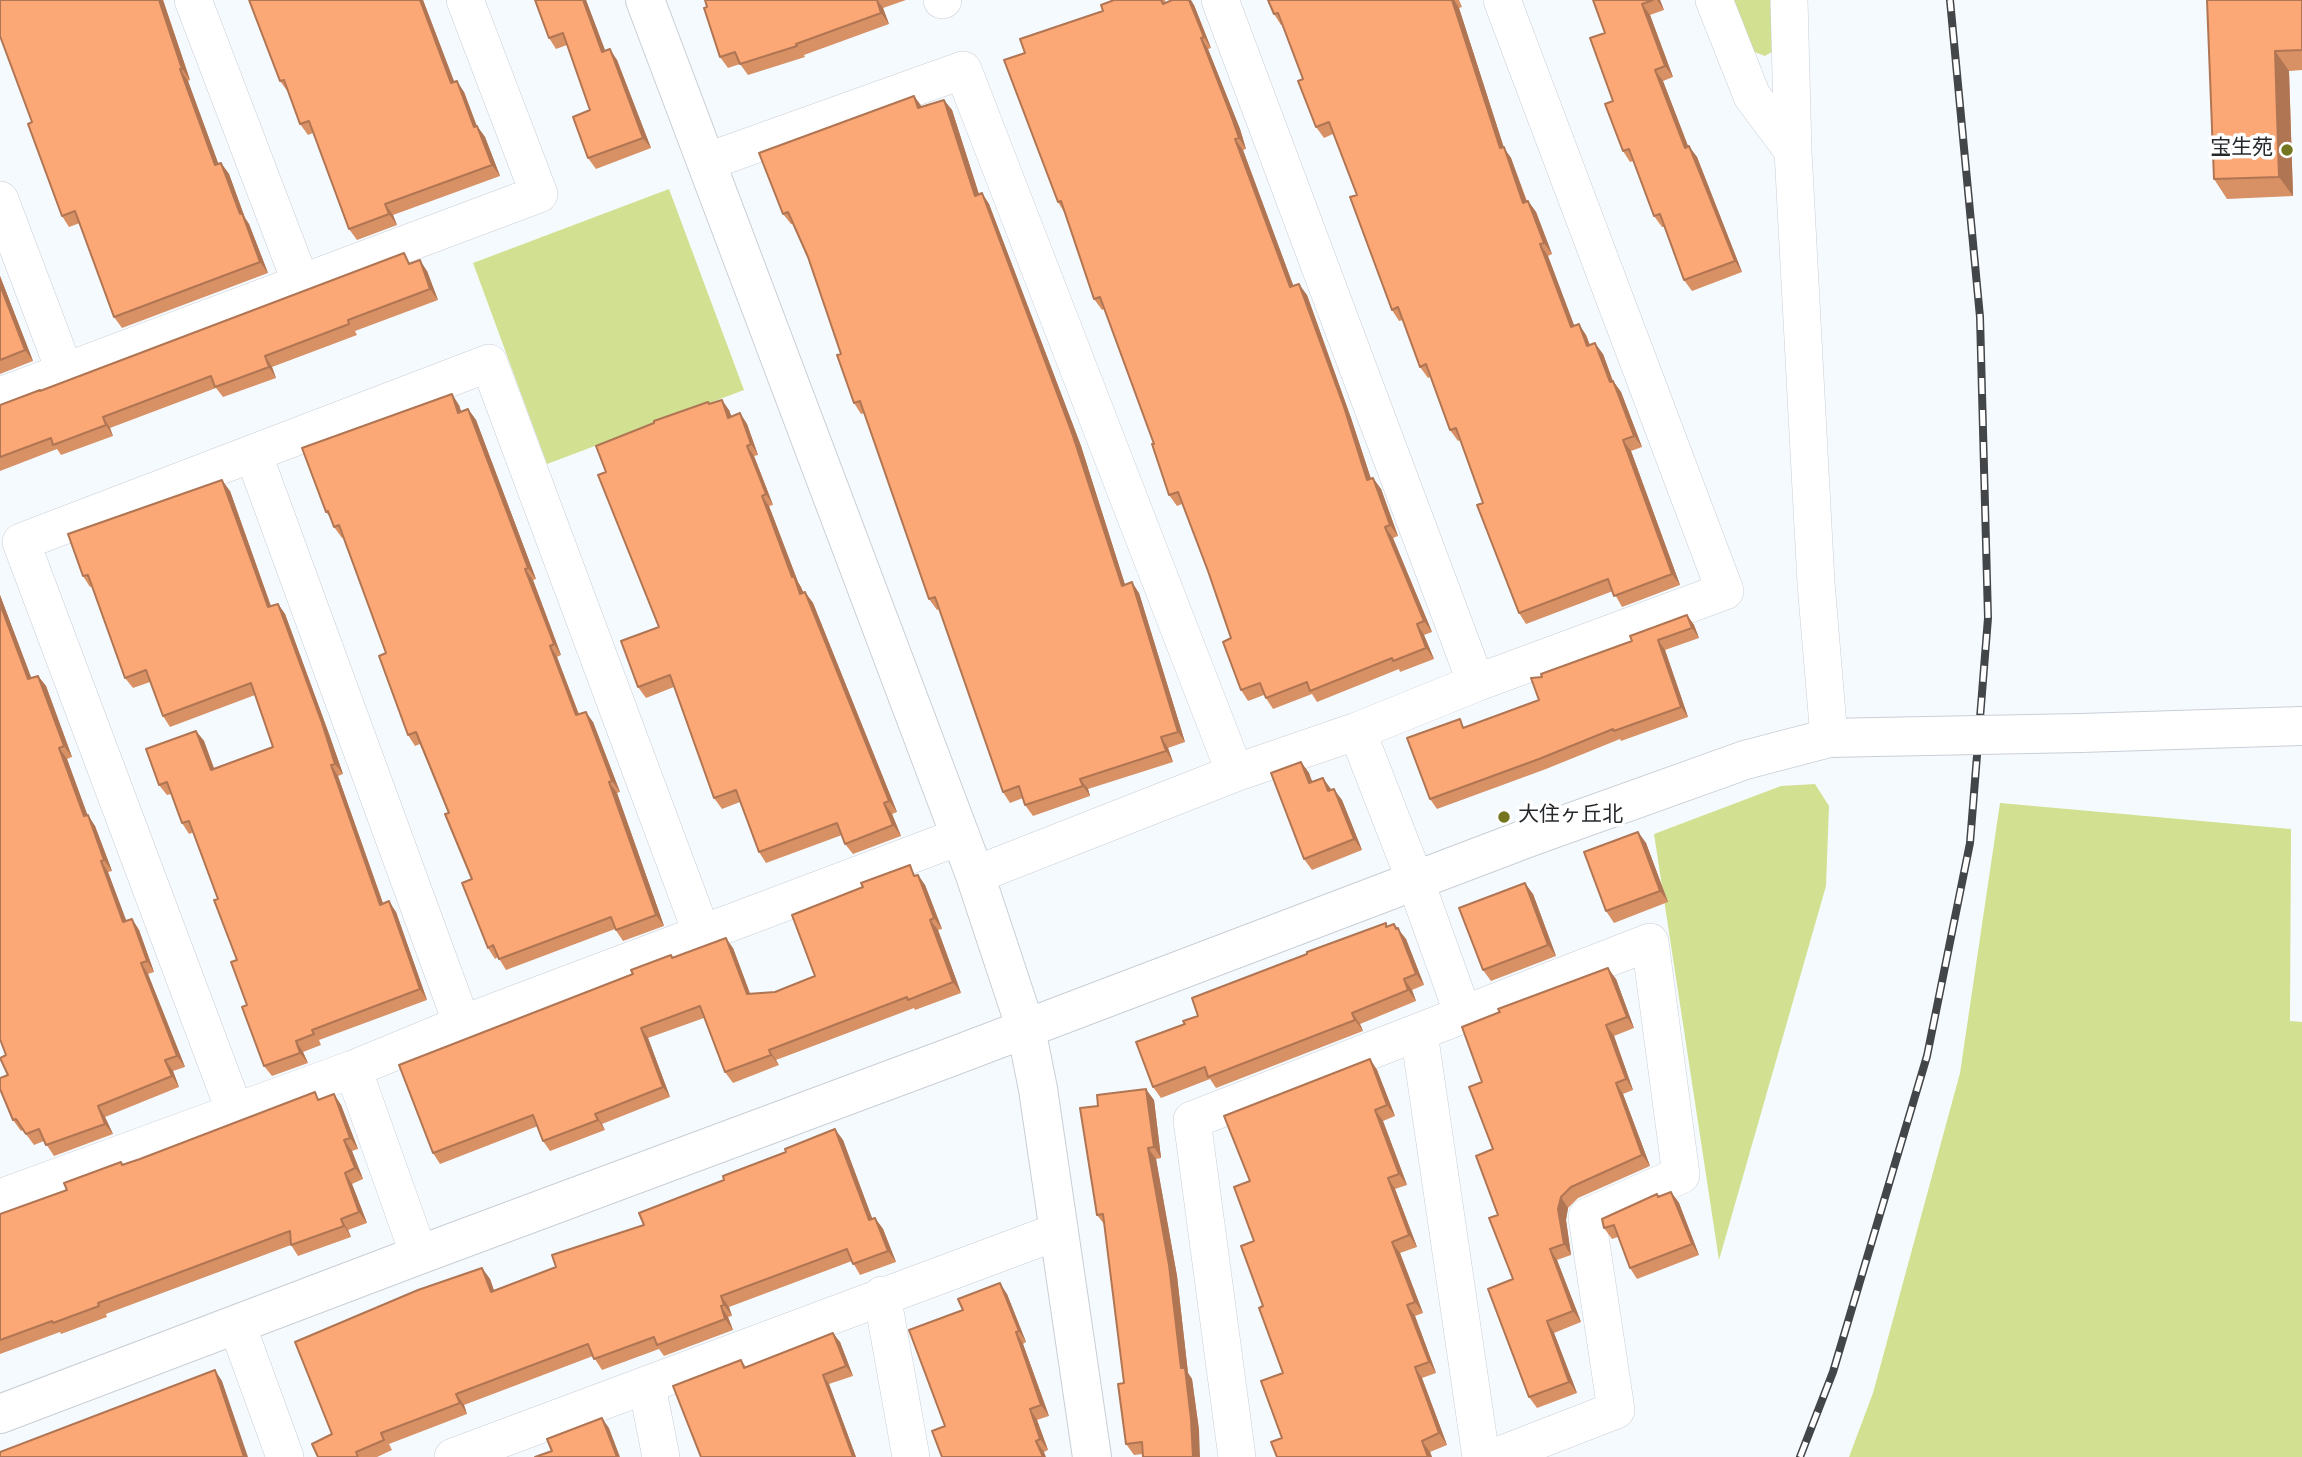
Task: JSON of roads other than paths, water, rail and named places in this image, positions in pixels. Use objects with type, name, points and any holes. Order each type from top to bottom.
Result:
[{"type":"street","points":[[193,0],[301,283]]},
{"type":"street","points":[[0,396],[539,194],[464,0]]},
{"type":"street","points":[[645,0],[961,836],[1026,1029],[1092,1457]]},
{"type":"street","points":[[1220,0],[1476,682]]},
{"type":"street","points":[[975,875],[1235,774],[1357,731],[1476,682],[1725,592],[1502,0]]},
{"type":"street","points":[[1714,0],[1752,96],[1793,151]]},
{"type":"street","points":[[1789,0],[1793,151],[1815,569],[1829,738]]},
{"type":"street","points":[[706,162],[963,70],[1235,774]]},
{"type":"street","points":[[0,200],[65,372]]},
{"type":"street","points":[[235,1112],[21,542],[489,363],[702,934]]},
{"type":"street","points":[[253,453],[463,1024]]},
{"type":"street","points":[[0,1414],[1415,880],[1745,760],[1829,738],[2302,726]]},
{"type":"street","points":[[1357,731],[1463,1014]]},
{"type":"street","points":[[0,1198],[353,1069],[463,1024],[961,836]]},
{"type":"street","points":[[1237,1457],[1192,1120],[1650,942],[1681,1175],[1587,1217],[1616,1410],[1495,1457]]},
{"type":"street","points":[[1419,1033],[1481,1457]]},
{"type":"street","points":[[353,1069],[419,1255]]},
{"type":"street","points":[[453,1457],[1059,1231]]},
{"type":"street","points":[[882,1295],[911,1457]]},
{"type":"street","points":[[237,1325],[285,1457]]},
{"type":"street","points":[[647,1386],[661,1457]]},
{"type":"railway","points":[[1800,1457],[1833,1372],[1927,1056],[1970,843],[1988,618],[1980,317],[1950,0]]},
{"type":"place","name":"宝生苑","points":[[2287,150]]},
{"type":"place","name":"大住ヶ丘北","points":[[1504,817]]}]
